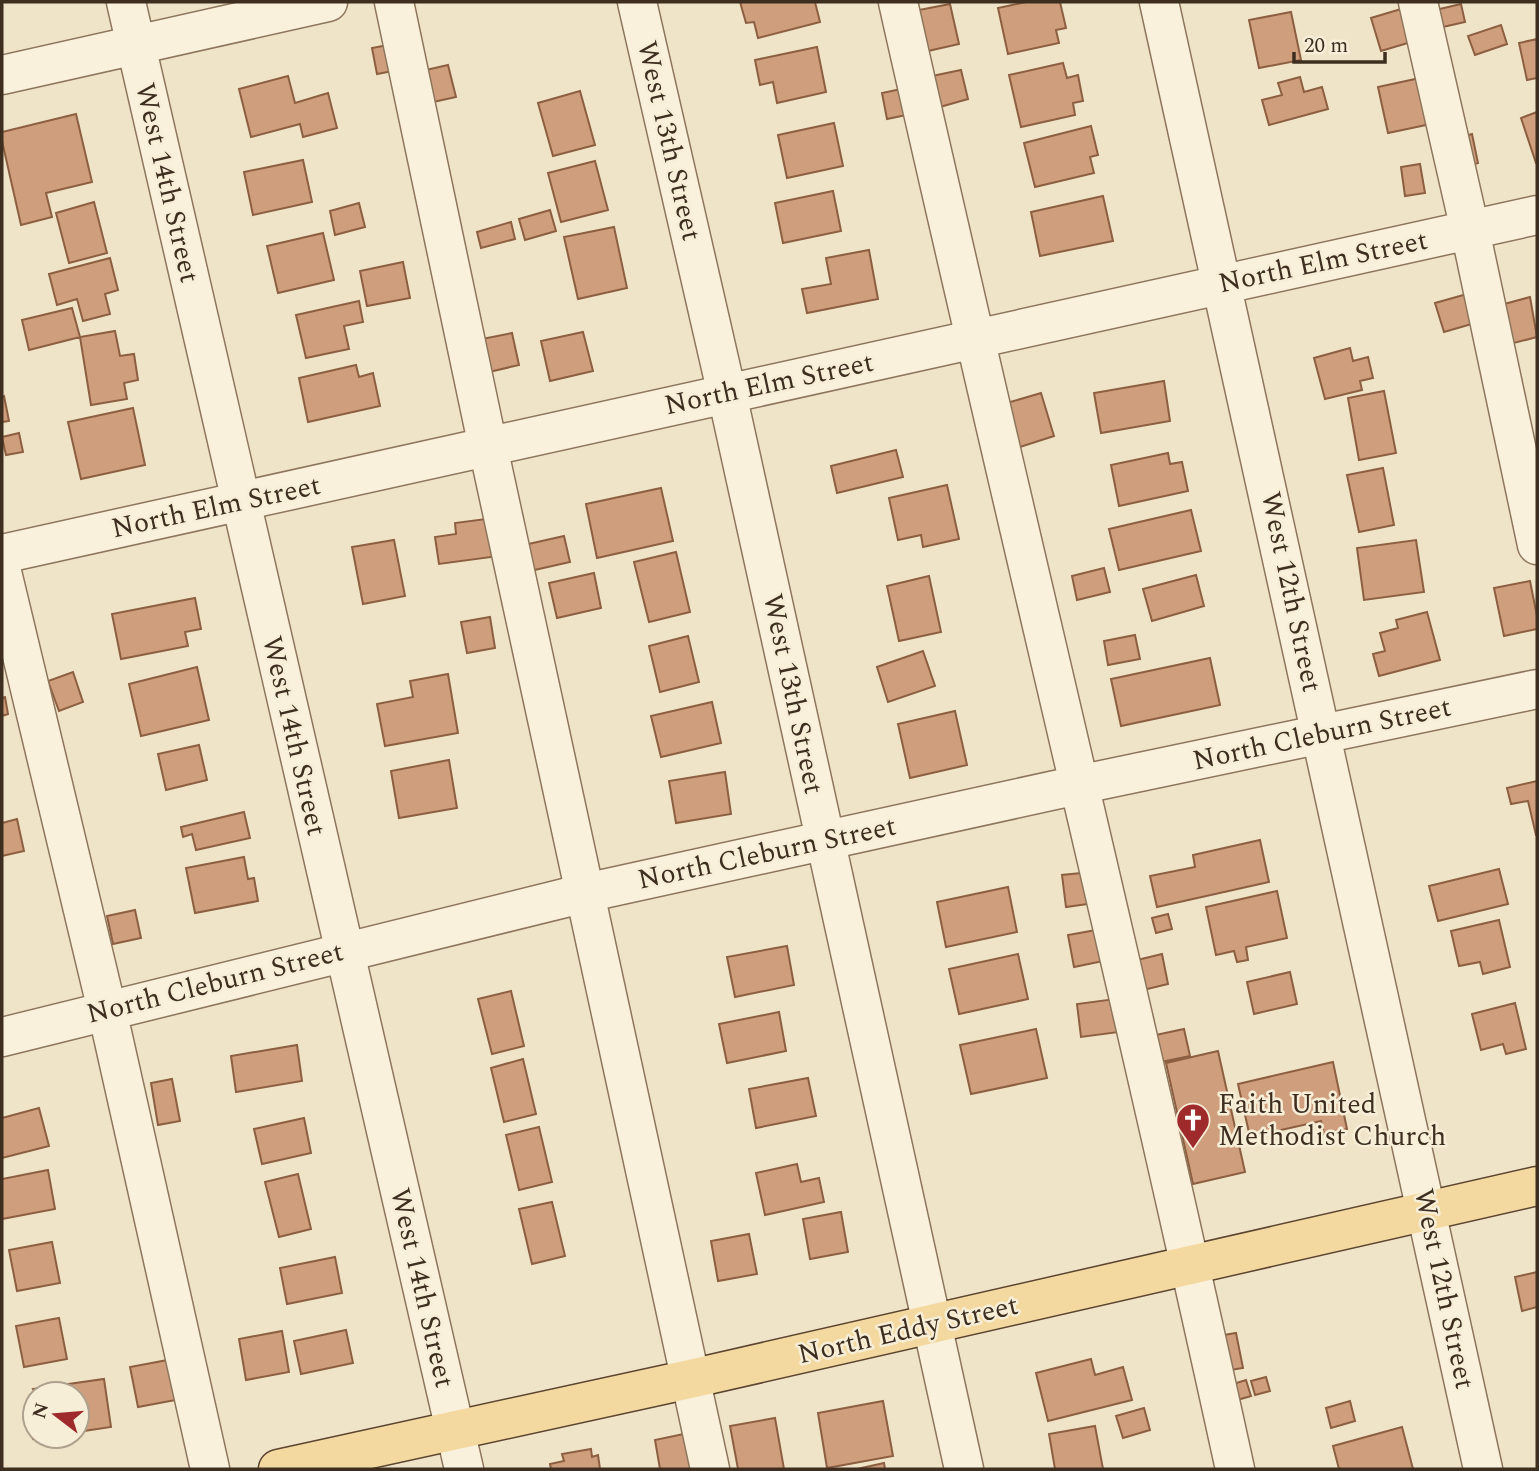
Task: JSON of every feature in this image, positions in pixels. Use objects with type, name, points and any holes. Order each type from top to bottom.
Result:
[{"type":"main road","name":"North Eddy Street","points":[[278,1469],[690,1379],[1537,1186]]},
{"type":"street","name":"West 14th Street","points":[[126,2],[239,502],[464,1469]]},
{"type":"street","points":[[2,75],[328,2]]},
{"type":"street","points":[[394,2],[710,1469]]},
{"type":"street","name":"West 13th Street","points":[[637,2],[727,394],[964,1469]]},
{"type":"street","points":[[898,2],[974,339],[1191,1265],[1235,1469]]},
{"type":"street","name":"West 12th Street","points":[[1159,2],[1483,1469]]},
{"type":"street","points":[[1418,2],[1537,545]]},
{"type":"street","name":"North Elm Street","points":[[2,554],[1537,215]]},
{"type":"street","points":[[2,572],[107,1010],[210,1469]]},
{"type":"street","name":"North Cleburn Street","points":[[2,1037],[584,893],[1078,785],[1537,689]]},
{"type":"building","points":[[740,2],[815,2],[820,22],[758,38],[754,22],[746,23]]},
{"type":"building","points":[[1026,2],[1060,2],[1066,28],[1056,30],[1059,43],[1008,54],[998,8]]},
{"type":"building","points":[[950,4],[959,44],[928,51],[919,10]]},
{"type":"building","points":[[1461,4],[1465,22],[1434,29],[1431,11]]},
{"type":"building","points":[[1401,9],[1411,42],[1381,51],[1371,18]]},
{"type":"building","points":[[1291,12],[1301,60],[1259,68],[1249,20]]},
{"type":"building","points":[[1501,25],[1507,44],[1475,55],[1468,36]]},
{"type":"building","points":[[1537,39],[1537,78],[1527,80],[1519,43]]},
{"type":"building","points":[[388,45],[393,71],[377,74],[372,48]]},
{"type":"building","points":[[817,47],[826,92],[777,103],[773,82],[760,85],[755,60]]},
{"type":"building","points":[[1063,63],[1067,78],[1078,75],[1083,101],[1073,103],[1075,115],[1021,127],[1009,75]]},
{"type":"building","points":[[448,65],[456,97],[433,102],[426,70]]},
{"type":"building","points":[[961,70],[968,99],[940,107],[932,76]]},
{"type":"building","points":[[288,76],[295,103],[328,93],[337,128],[303,137],[300,124],[251,137],[239,89]]},
{"type":"building","points":[[1300,77],[1304,92],[1322,87],[1328,109],[1269,125],[1262,100],[1282,95],[1278,83]]},
{"type":"building","points":[[1420,78],[1431,124],[1388,133],[1378,87]]},
{"type":"building","points":[[911,87],[916,113],[887,119],[882,93]]},
{"type":"building","points":[[580,91],[595,145],[553,156],[538,103]]},
{"type":"building","points":[[1537,112],[1537,163],[1536,163],[1521,118]]},
{"type":"building","points":[[76,114],[92,182],[46,193],[52,217],[21,225],[2,132]]},
{"type":"building","points":[[834,123],[843,166],[787,178],[778,135]]},
{"type":"building","points":[[1091,126],[1098,155],[1090,157],[1094,173],[1035,187],[1024,143]]},
{"type":"building","points":[[1472,134],[1478,163],[1461,168],[1454,139]]},
{"type":"building","points":[[303,160],[312,202],[253,215],[244,172]]},
{"type":"building","points":[[595,161],[608,210],[561,222],[548,173]]},
{"type":"building","points":[[1420,164],[1425,193],[1405,196],[1401,167]]},
{"type":"building","points":[[833,191],[841,231],[783,243],[775,203]]},
{"type":"building","points":[[1103,196],[1113,241],[1040,256],[1031,212]]},
{"type":"building","points":[[94,202],[107,253],[69,263],[56,213]]},
{"type":"building","points":[[359,203],[365,227],[335,235],[330,211]]},
{"type":"building","points":[[550,210],[556,231],[525,240],[519,219]]},
{"type":"building","points":[[511,222],[515,239],[481,248],[477,232]]},
{"type":"building","points":[[614,227],[627,288],[578,299],[564,237]]},
{"type":"building","points":[[323,233],[334,280],[278,293],[267,246]]},
{"type":"building","points":[[869,250],[878,299],[807,313],[802,289],[831,284],[826,258]]},
{"type":"building","points":[[110,258],[118,290],[105,294],[110,314],[83,321],[77,299],[57,305],[49,274]]},
{"type":"building","points":[[403,262],[410,298],[367,306],[360,271]]},
{"type":"building","points":[[1467,294],[1475,323],[1444,332],[1435,303]]},
{"type":"building","points":[[1530,297],[1537,337],[1506,345],[1497,306]]},
{"type":"building","points":[[359,301],[363,322],[344,326],[349,349],[306,358],[296,315]]},
{"type":"building","points":[[72,308],[80,337],[29,350],[22,320]]},
{"type":"building","points":[[115,331],[120,356],[134,354],[138,380],[124,383],[127,399],[91,405],[80,337]]},
{"type":"building","points":[[583,332],[593,371],[550,381],[541,341]]},
{"type":"building","points":[[512,333],[519,365],[489,372],[482,339]]},
{"type":"building","points":[[1350,348],[1353,361],[1368,357],[1373,378],[1360,381],[1362,390],[1325,399],[1314,358]]},
{"type":"building","points":[[356,365],[359,377],[373,373],[380,406],[308,422],[299,378]]},
{"type":"building","points":[[1164,381],[1170,421],[1101,433],[1094,393]]},
{"type":"building","points":[[1384,391],[1396,453],[1359,460],[1348,398]]},
{"type":"building","points":[[1041,393],[1054,436],[1020,447],[1007,403]]},
{"type":"building","points":[[4,396],[9,421],[2,422],[2,397]]},
{"type":"building","points":[[133,408],[145,465],[81,479],[68,422]]},
{"type":"building","points":[[19,433],[23,452],[6,455],[2,437]]},
{"type":"building","points":[[896,450],[903,477],[837,493],[831,466]]},
{"type":"building","points":[[1168,453],[1170,464],[1182,462],[1188,491],[1119,506],[1111,465]]},
{"type":"building","points":[[1383,468],[1394,525],[1359,532],[1347,475]]},
{"type":"building","points":[[947,485],[959,539],[923,547],[921,535],[898,540],[889,498]]},
{"type":"building","points":[[661,488],[673,541],[597,558],[586,504]]},
{"type":"building","points":[[1191,510],[1201,551],[1119,570],[1109,529]]},
{"type":"building","points":[[493,518],[499,556],[439,564],[435,537],[456,534],[455,523]]},
{"type":"building","points":[[564,536],[570,562],[530,571],[524,545]]},
{"type":"building","points":[[394,540],[405,596],[363,604],[352,547]]},
{"type":"building","points":[[1416,540],[1424,592],[1364,600],[1357,548]]},
{"type":"building","points":[[676,552],[690,612],[649,622],[634,562]]},
{"type":"building","points":[[1104,568],[1110,592],[1077,600],[1072,576]]},
{"type":"building","points":[[594,573],[601,608],[557,618],[549,583]]},
{"type":"building","points":[[1196,575],[1204,606],[1152,621],[1143,589]]},
{"type":"building","points":[[929,576],[941,632],[899,641],[887,586]]},
{"type":"building","points":[[1530,581],[1537,629],[1504,636],[1494,588]]},
{"type":"building","points":[[195,598],[201,629],[185,632],[188,646],[121,659],[112,614]]},
{"type":"building","points":[[1427,612],[1440,660],[1379,676],[1373,654],[1385,651],[1380,633],[1398,628],[1396,620]]},
{"type":"building","points":[[490,617],[495,648],[467,653],[461,622]]},
{"type":"building","points":[[1135,635],[1140,659],[1108,665],[1104,641]]},
{"type":"building","points":[[688,636],[699,682],[660,692],[649,646]]},
{"type":"building","points":[[923,651],[935,686],[888,702],[877,667]]},
{"type":"building","points":[[1210,658],[1220,705],[1121,726],[1111,679]]},
{"type":"building","points":[[197,667],[209,720],[141,736],[129,684]]},
{"type":"building","points":[[73,672],[83,702],[59,711],[48,681]]},
{"type":"building","points":[[448,674],[458,733],[385,746],[377,704],[413,697],[410,681]]},
{"type":"building","points":[[5,697],[8,714],[2,716],[2,698]]},
{"type":"building","points":[[712,702],[721,743],[661,757],[651,716]]},
{"type":"building","points":[[955,711],[967,765],[910,778],[898,724]]},
{"type":"building","points":[[199,745],[207,780],[166,790],[158,754]]},
{"type":"building","points":[[449,760],[457,808],[399,818],[391,771]]},
{"type":"building","points":[[725,772],[731,814],[676,823],[669,781]]},
{"type":"building","points":[[1537,781],[1536,835],[1528,801],[1511,804],[1507,788]]},
{"type":"building","points":[[244,812],[250,838],[196,850],[192,834],[183,837],[181,827]]},
{"type":"building","points":[[17,819],[24,851],[2,856],[2,823]]},
{"type":"building","points":[[1260,840],[1269,882],[1157,907],[1150,876],[1195,867],[1193,855]]},
{"type":"building","points":[[244,857],[248,879],[254,878],[258,901],[195,913],[186,868]]},
{"type":"building","points":[[1499,869],[1508,904],[1438,921],[1429,886]]},
{"type":"building","points":[[1091,872],[1095,903],[1066,907],[1062,875]]},
{"type":"building","points":[[1008,887],[1017,932],[946,947],[937,902]]},
{"type":"building","points":[[1277,891],[1287,938],[1246,947],[1248,960],[1237,962],[1234,951],[1216,955],[1206,907]]},
{"type":"building","points":[[135,910],[141,938],[113,944],[107,916]]},
{"type":"building","points":[[1168,914],[1172,929],[1156,933],[1152,918]]},
{"type":"building","points":[[1499,920],[1510,967],[1483,974],[1480,962],[1459,966],[1451,931]]},
{"type":"building","points":[[1102,929],[1108,960],[1074,967],[1068,935]]},
{"type":"building","points":[[787,946],[794,985],[735,997],[727,957]]},
{"type":"building","points":[[1018,954],[1028,999],[959,1014],[949,969]]},
{"type":"building","points":[[1162,954],[1168,984],[1139,991],[1133,961]]},
{"type":"building","points":[[1290,972],[1297,1004],[1254,1014],[1247,982]]},
{"type":"building","points":[[511,991],[524,1046],[492,1054],[478,999]]},
{"type":"building","points":[[1115,999],[1119,1032],[1081,1037],[1077,1004]]},
{"type":"building","points":[[1515,1003],[1526,1049],[1506,1054],[1503,1044],[1481,1050],[1472,1014]]},
{"type":"building","points":[[779,1012],[786,1051],[727,1063],[719,1024]]},
{"type":"building","points":[[1036,1029],[1047,1078],[971,1094],[960,1045]]},
{"type":"building","points":[[1184,1029],[1190,1056],[1156,1063],[1151,1036]]},
{"type":"building","points":[[297,1045],[302,1081],[236,1092],[231,1056]]},
{"type":"building","points":[[1218,1051],[1245,1172],[1193,1184],[1166,1063]]},
{"type":"building","points":[[523,1059],[536,1114],[504,1122],[491,1068]]},
{"type":"building","points":[[1333,1062],[1347,1129],[1324,1134],[1321,1121],[1250,1137],[1238,1084]]},
{"type":"building","points":[[808,1078],[816,1116],[756,1128],[749,1089]]},
{"type":"building","points":[[172,1079],[180,1121],[158,1125],[151,1083]]},
{"type":"building","points":[[39,1108],[49,1146],[2,1158],[2,1118]]},
{"type":"building","points":[[304,1118],[311,1153],[262,1164],[254,1129]]},
{"type":"building","points":[[539,1127],[552,1182],[519,1190],[506,1135]]},
{"type":"building","points":[[797,1164],[801,1182],[819,1178],[824,1202],[765,1215],[756,1173]]},
{"type":"building","points":[[48,1170],[55,1209],[2,1219],[2,1179]]},
{"type":"building","points":[[298,1174],[311,1229],[279,1237],[265,1182]]},
{"type":"building","points":[[552,1202],[565,1256],[532,1264],[519,1209]]},
{"type":"building","points":[[841,1212],[848,1252],[810,1259],[803,1219]]},
{"type":"building","points":[[749,1234],[757,1274],[718,1281],[711,1241]]},
{"type":"building","points":[[52,1242],[60,1283],[17,1291],[9,1250]]},
{"type":"building","points":[[335,1257],[342,1293],[287,1304],[280,1268]]},
{"type":"building","points":[[1537,1272],[1537,1307],[1522,1311],[1515,1277]]},
{"type":"building","points":[[59,1318],[67,1359],[24,1367],[16,1326]]},
{"type":"building","points":[[346,1330],[353,1363],[301,1374],[294,1341]]},
{"type":"building","points":[[282,1331],[289,1372],[246,1380],[239,1339]]},
{"type":"building","points":[[1236,1333],[1243,1368],[1218,1372],[1212,1337]]},
{"type":"building","points":[[173,1359],[181,1399],[138,1407],[130,1367]]},
{"type":"building","points":[[1091,1359],[1095,1375],[1123,1367],[1132,1400],[1048,1421],[1036,1373]]},
{"type":"building","points":[[1266,1377],[1270,1391],[1255,1395],[1251,1381]]},
{"type":"building","points":[[104,1379],[111,1427],[91,1430],[91,1381]]},
{"type":"building","points":[[1246,1380],[1251,1396],[1234,1401],[1230,1385]]},
{"type":"building","points":[[883,1401],[893,1456],[827,1468],[818,1413]]},
{"type":"building","points":[[1350,1401],[1355,1421],[1331,1428],[1326,1408]]},
{"type":"building","points":[[1144,1408],[1150,1430],[1123,1438],[1116,1416]]},
{"type":"building","points":[[775,1418],[784,1469],[738,1469],[730,1426]]},
{"type":"building","points":[[1095,1426],[1103,1469],[1055,1469],[1049,1434]]},
{"type":"building","points":[[1402,1427],[1413,1469],[1339,1469],[1333,1446]]},
{"type":"building","points":[[698,1431],[705,1469],[660,1469],[655,1440]]},
{"type":"building","points":[[591,1449],[592,1457],[598,1455],[600,1469],[551,1469],[550,1464],[564,1461],[562,1454]]},
{"type":"building","points":[[884,1463],[885,1469],[857,1469]]},
{"type":"place","name":"Faith United Methodist Church","points":[[1193,1150]]}]
